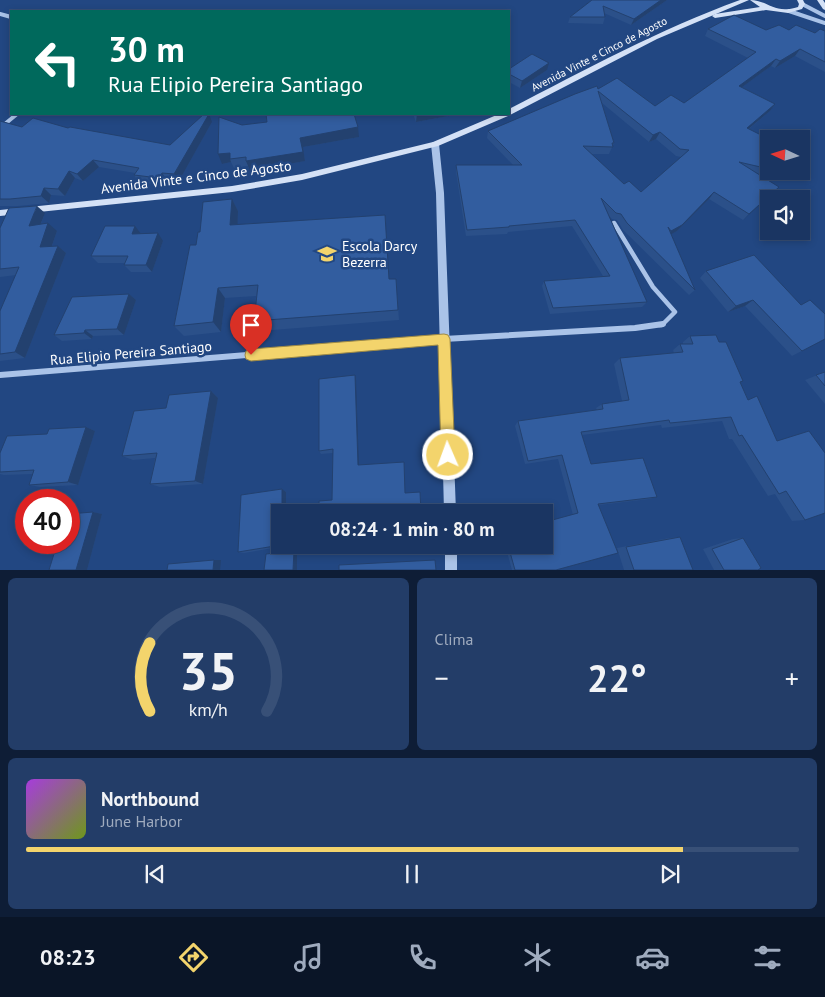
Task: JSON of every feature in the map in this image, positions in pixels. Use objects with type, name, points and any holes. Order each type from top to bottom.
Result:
[{"type":"main road","name":"Avenida Vinte e Cinco de Agosto","points":[[510,111],[729,2],[746,0]]},
{"type":"main road","points":[[753,0],[766,8],[789,11],[800,8],[801,1]]},
{"type":"main road","points":[[820,0],[825,8]]},
{"type":"main road","name":"Avenida Vinte e Cinco de Agosto","points":[[700,18],[766,8]]},
{"type":"main road","name":"Avenida Vinte e Cinco de Agosto","points":[[0,212],[232,189],[302,177],[434,144],[502,115]]},
{"type":"street","points":[[801,1],[825,16]]},
{"type":"street","points":[[789,11],[825,22]]},
{"type":"street","points":[[0,128],[16,115]]},
{"type":"street","points":[[434,144],[440,193],[450,504]]},
{"type":"street","name":"Rua Elipio Pereira Santiago","points":[[0,375],[444,339],[662,325],[676,312],[653,286],[614,223]]},
{"type":"street","points":[[451,554],[452,570]]},
{"type":"building","points":[[592,0],[661,0],[634,19],[603,6],[605,17],[570,17]]},
{"type":"building","points":[[734,15],[766,30],[779,25],[789,30],[796,25],[815,33],[820,29],[825,31],[825,62],[800,49],[780,61],[776,59],[739,86],[775,104],[747,128],[760,134],[760,167],[739,162],[760,175],[760,180],[768,180],[779,187],[776,190],[760,190],[760,204],[749,214],[714,192],[682,225],[671,231],[668,227],[695,290],[627,223],[621,214],[616,213],[601,198],[647,302],[553,308],[544,281],[610,276],[575,220],[467,230],[456,165],[522,165],[488,131],[575,94],[597,86],[598,89],[617,78],[655,106],[671,95],[684,103],[756,52],[708,29]],"holes":[[[598,91],[653,135],[660,132],[680,149],[689,150],[641,192],[629,181],[624,184],[583,146],[613,147],[612,143],[614,143]]]},
{"type":"building","points":[[532,54],[549,63],[522,81],[510,75],[510,68]]},
{"type":"building","points":[[203,115],[208,115],[174,174],[162,173],[159,178],[134,175],[139,168],[93,160],[77,174],[69,171],[58,189],[44,188],[41,196],[0,199],[0,121],[22,127],[33,118],[68,128],[170,145]]},
{"type":"building","points":[[266,115],[354,115],[358,127],[300,138],[303,152],[246,161],[246,157],[230,159],[230,153],[218,154],[219,117],[242,125],[267,122]]},
{"type":"building","points":[[232,199],[230,225],[385,215],[389,279],[396,279],[398,310],[254,321],[258,285],[218,288],[213,322],[174,326],[190,245],[196,245],[198,232],[200,232],[203,202]]},
{"type":"building","points":[[37,206],[29,226],[48,223],[40,247],[58,246],[15,352],[0,354],[0,311],[19,267],[0,269],[0,228],[9,208]]},
{"type":"building","points":[[105,226],[135,226],[132,234],[158,233],[146,265],[124,265],[128,256],[91,256]]},
{"type":"building","points":[[754,255],[801,305],[810,300],[825,314],[825,339],[802,351],[753,300],[736,306],[706,271]]},
{"type":"building","points":[[129,294],[117,329],[85,330],[84,333],[54,335],[72,297]]},
{"type":"building","points":[[716,335],[719,342],[726,342],[743,381],[740,382],[748,400],[757,396],[777,441],[809,431],[825,453],[825,513],[805,520],[786,491],[779,494],[742,435],[739,436],[731,417],[670,423],[669,420],[581,432],[591,464],[643,458],[657,497],[598,504],[618,553],[556,570],[515,570],[511,554],[553,554],[553,520],[578,513],[562,455],[528,461],[518,421],[603,409],[602,404],[629,400],[620,358],[683,352],[680,344],[693,344],[690,336]]},
{"type":"building","points":[[825,372],[825,386],[816,375]]},
{"type":"building","points":[[355,375],[358,465],[404,462],[405,493],[420,492],[421,504],[319,504],[319,501],[332,500],[333,449],[319,451],[319,379]]},
{"type":"building","points":[[211,391],[195,481],[150,484],[157,453],[122,456],[134,411],[166,408],[169,395]]},
{"type":"building","points":[[86,427],[68,482],[29,485],[34,470],[0,472],[0,453],[7,436],[47,434],[49,429]]},
{"type":"building","points":[[282,489],[282,504],[271,504],[271,547],[238,552],[241,495]]},
{"type":"building","points":[[93,512],[76,570],[49,570],[54,554],[80,554],[80,513]]},
{"type":"building","points":[[680,537],[693,570],[634,570],[626,547]]},
{"type":"building","points":[[743,538],[761,568],[758,570],[724,570],[712,549]]},
{"type":"building","points":[[266,554],[294,554],[293,570],[264,570]]},
{"type":"building","points":[[214,560],[213,570],[167,570],[168,564]]},
{"type":"building","points":[[435,560],[436,570],[339,570],[339,565]]},
{"type":"place","name":"Escola Darcy Bezerra","points":[[327,254]]},
{"type":"route","points":[[251,355],[444,339],[448,455]]}]
